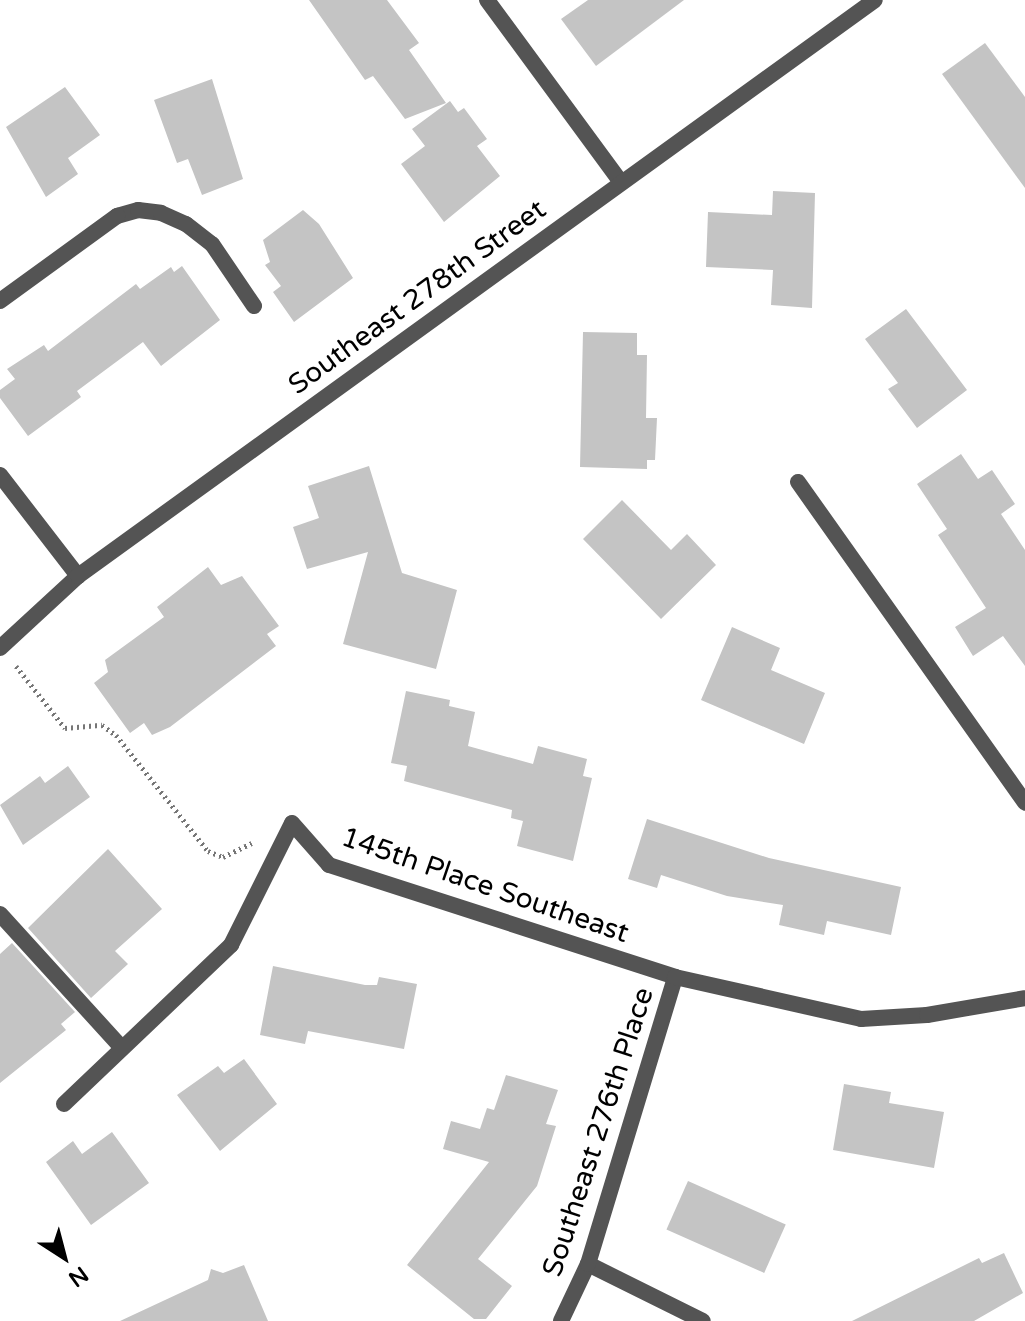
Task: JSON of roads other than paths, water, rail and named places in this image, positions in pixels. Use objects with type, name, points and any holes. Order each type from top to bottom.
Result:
[{"type":"street","points":[[487,0],[620,181]]},
{"type":"street","name":"Southeast 278th Street","points":[[0,647],[78,576],[620,181],[875,0]]},
{"type":"street","points":[[0,301],[117,216],[138,210],[161,213],[186,224],[212,244],[254,306]]},
{"type":"street","points":[[0,475],[78,576]]},
{"type":"street","points":[[798,482],[1025,803]]},
{"type":"street","name":"145th Place Southeast","points":[[122,1048],[231,945],[292,823],[329,865],[675,977]]},
{"type":"street","points":[[0,914],[122,1048],[64,1104]]},
{"type":"street","name":"Southeast 276th Place","points":[[561,1321],[588,1264],[675,977],[861,1019],[927,1015],[1025,998]]},
{"type":"street","points":[[588,1264],[703,1321]]}]
